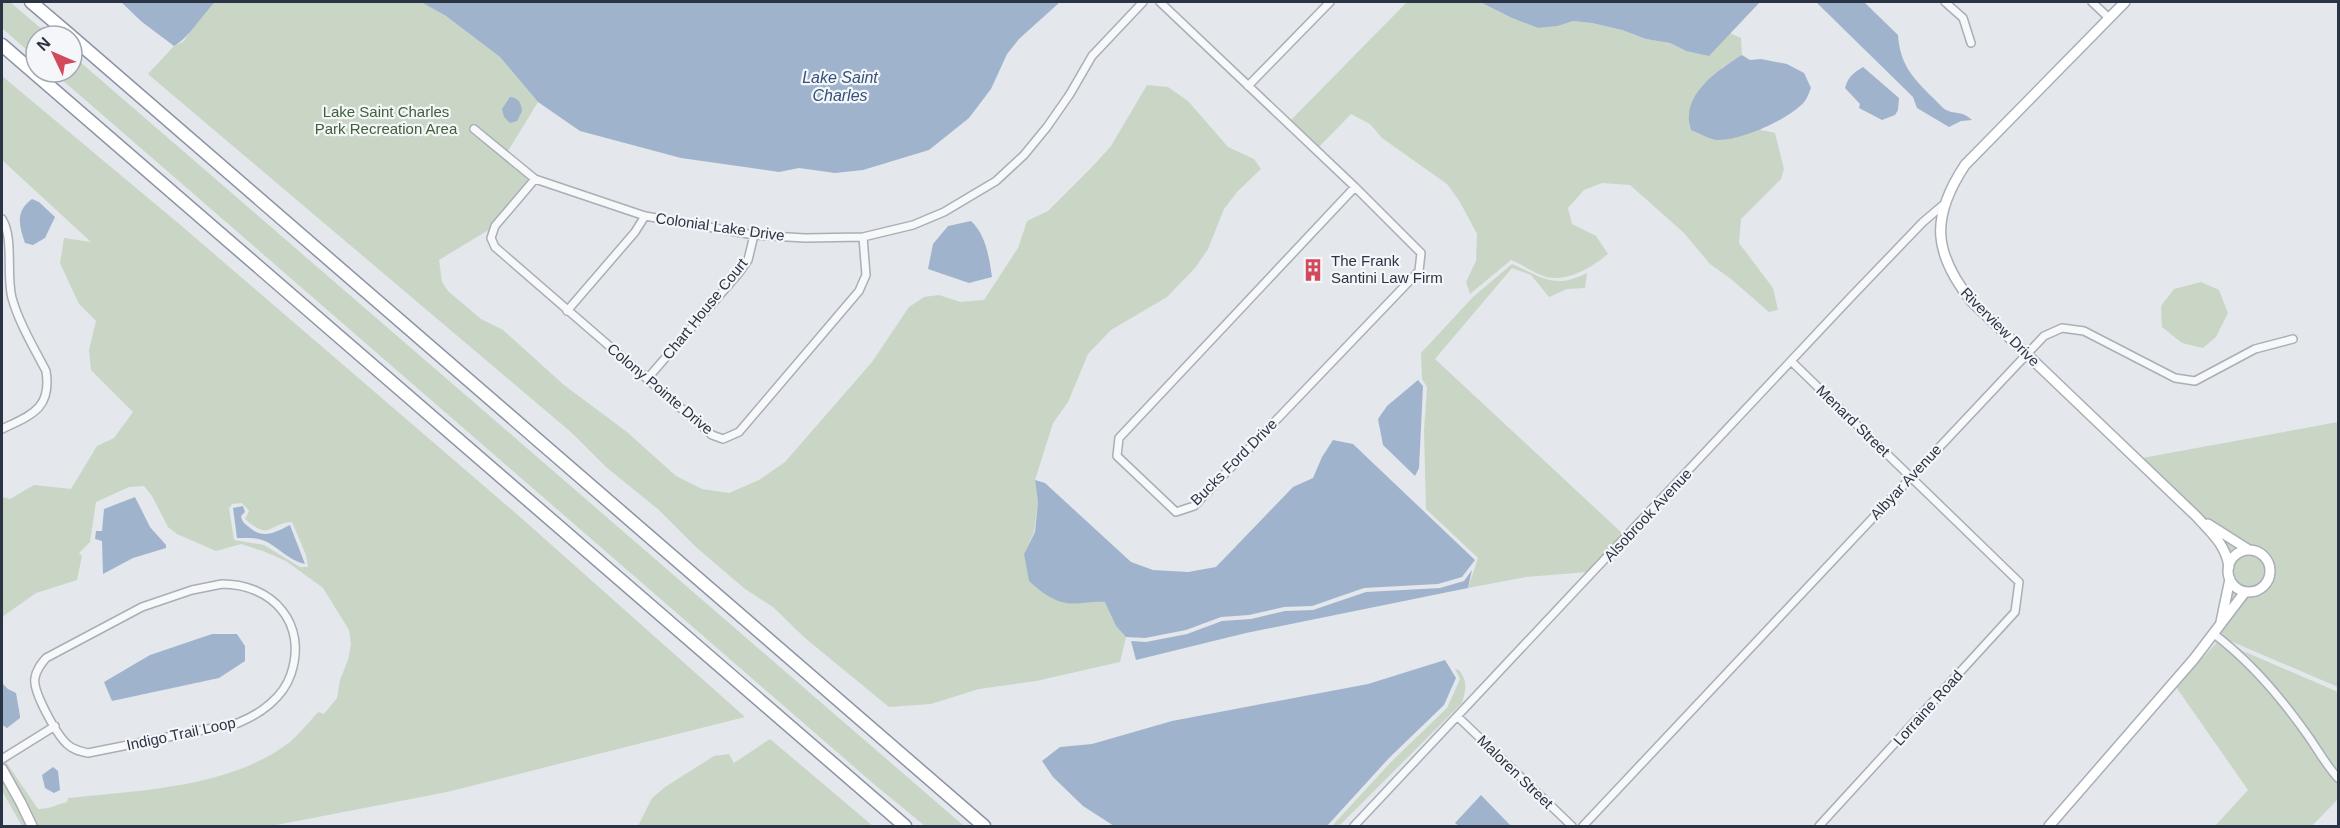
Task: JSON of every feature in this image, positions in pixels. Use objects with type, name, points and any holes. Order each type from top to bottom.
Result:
[{"type":"highway","points":[[31,2],[56,24]]},
{"type":"highway","points":[[2,45],[904,826]]},
{"type":"highway","points":[[84,48],[984,826]]},
{"type":"street","name":"Colonial Lake Drive","points":[[474,129],[535,179],[645,216],[754,235],[806,238],[863,237],[913,225],[944,212],[996,181],[1024,155],[1047,127],[1092,56],[1143,2]]},
{"type":"street","name":"Bucks Ford Drive","points":[[1160,2],[1355,187],[1421,254],[1419,271],[1194,506],[1176,512],[1117,456],[1119,438],[1355,187]]},
{"type":"street","points":[[1248,86],[1330,2]]},
{"type":"street","points":[[1945,2],[1963,18],[1971,43]]},
{"type":"street","points":[[2092,2],[2109,18]]},
{"type":"street","name":"Riverview Drive","points":[[2125,2],[1965,165],[1950,188],[1943,205],[1941,235],[1946,262],[1957,283],[1972,302],[2196,516],[2221,543],[2228,556],[2230,579],[2217,631]]},
{"type":"street","name":"Colony Pointe Drive","points":[[535,179],[495,226],[491,238],[495,247],[712,435],[723,439],[739,432],[859,291],[866,275],[863,237]]},
{"type":"street","name":"Alsobrook Avenue","points":[[1354,826],[1713,447],[1791,361],[1923,222],[1943,205]]},
{"type":"street","points":[[567,311],[635,232],[645,216]]},
{"type":"street","points":[[2,219],[7,233],[8,277],[12,299],[46,371],[48,383],[42,404],[32,414],[2,429]]},
{"type":"street","name":"Chart House Court","points":[[647,379],[738,274],[748,260],[754,235]]},
{"type":"street","name":"Albyar Avenue","points":[[1582,826],[2044,336],[2062,328],[2084,331],[2175,378],[2195,381],[2255,350],[2293,339]]},
{"type":"street","name":"Menard Street","points":[[1791,361],[2019,582]]},
{"type":"street","name":"Riverview Drive","points":[[2049,826],[2217,631],[2245,592],[2263,587],[2269,577],[2270,570],[2262,555],[2249,550],[2196,516]]},
{"type":"street","points":[[2229,567],[2236,555],[2249,550]]},
{"type":"street","points":[[2230,579],[2238,589],[2245,592]]},
{"type":"street","name":"Lorraine Road","points":[[1819,826],[2016,612],[2019,582]]},
{"type":"street","name":"Indigo Trail Loop","points":[[222,584],[239,584],[273,600],[283,611],[290,626],[295,654],[291,675],[273,700],[255,716],[238,723],[88,753],[66,744],[55,726],[35,690],[34,680],[38,668],[46,658],[142,607],[192,590],[222,584]]},
{"type":"street","points":[[2217,631],[2258,671],[2280,697],[2325,763],[2338,778]]},
{"type":"street","name":"Maloren Street","points":[[1458,717],[1572,826]]},
{"type":"street","points":[[2,759],[55,726]]},
{"type":"street","points":[[2,769],[32,826]]},
{"type":"green space","points":[[2,2],[10,2],[36,24],[24,24],[24,47],[2,28]]},
{"type":"green space","name":"Lake Saint Charles Park Recreation Area","points":[[215,2],[422,2],[449,18],[500,57],[538,102],[505,156],[535,179],[495,226],[439,260],[442,282],[448,291],[481,319],[503,330],[564,385],[627,432],[676,476],[702,489],[729,493],[759,480],[785,462],[872,362],[909,307],[924,297],[939,295],[960,302],[984,300],[1018,248],[1027,221],[1048,211],[1111,146],[1147,85],[1168,87],[1188,101],[1228,147],[1254,159],[1261,169],[1237,192],[1224,209],[1208,249],[1195,268],[1167,297],[1111,330],[1088,354],[1068,402],[1053,423],[1035,480],[1038,502],[1034,532],[1024,554],[1066,603],[1106,602],[1116,626],[1126,637],[1120,662],[1036,681],[979,689],[931,704],[889,707],[805,638],[773,607],[745,589],[697,548],[659,510],[606,467],[572,433],[148,74],[174,46],[183,42],[199,18]]},
{"type":"green space","points":[[1407,2],[1480,2],[1538,28],[1558,26],[1573,21],[1592,23],[1622,30],[1646,39],[1670,43],[1686,51],[1709,55],[1730,33],[1741,38],[1742,55],[1721,68],[1734,138],[1757,129],[1775,133],[1784,169],[1781,179],[1741,219],[1739,243],[1773,288],[1778,310],[1769,312],[1710,264],[1683,232],[1630,185],[1602,183],[1584,190],[1568,208],[1572,224],[1596,236],[1608,254],[1580,272],[1555,278],[1542,276],[1511,260],[1470,294],[1466,282],[1476,261],[1477,234],[1460,202],[1447,184],[1382,138],[1370,124],[1351,114],[1317,149],[1289,122]]},
{"type":"green space","points":[[84,65],[964,826],[925,826],[67,84],[84,84]]},
{"type":"green space","points":[[2,76],[184,228],[519,516],[745,717],[447,792],[271,826],[37,826],[3,764],[6,762],[38,809],[50,808],[67,802],[68,798],[184,784],[240,769],[290,742],[318,712],[324,714],[337,698],[351,644],[349,630],[323,588],[286,561],[263,551],[241,544],[216,551],[177,534],[168,527],[152,496],[144,486],[129,487],[96,502],[90,542],[79,553],[82,556],[77,580],[36,593],[2,617],[2,497],[10,499],[34,485],[71,489],[97,446],[114,438],[133,412],[91,370],[89,350],[96,321],[79,304],[60,263],[64,238],[91,242],[2,160]],"holes":[[[242,503],[249,511],[245,519],[260,529],[269,530],[292,522],[306,555],[308,567],[300,567],[264,545],[234,540],[229,508],[232,504]]]},
{"type":"green space","points":[[1512,264],[1548,280],[1566,281],[1587,273],[1585,288],[1567,289],[1549,297],[1531,275],[1512,268],[1435,359],[1623,534],[1587,572],[1526,577],[1468,588],[1478,558],[1426,509],[1424,430],[1427,387],[1422,379],[1421,353],[1473,297]]},
{"type":"green space","points":[[2201,282],[2219,290],[2228,313],[2216,337],[2203,348],[2182,343],[2162,327],[2161,306],[2174,289]]},
{"type":"green space","points":[[2338,422],[2338,687],[2214,634],[2230,579],[2228,556],[2137,459]]},
{"type":"green space","points":[[2217,642],[2265,686],[2338,784],[2338,799],[2312,826],[2215,826],[2248,790],[2176,687]]},
{"type":"green space","points":[[2243,651],[2338,692],[2338,771],[2288,701]]},
{"type":"green space","points":[[1455,669],[1459,670],[1465,682],[1462,703],[1339,826],[1332,826],[1392,761],[1447,708],[1460,679]]},
{"type":"green space","points":[[770,739],[873,826],[638,826],[652,798],[665,787],[714,756],[729,754],[734,763]]},
{"type":"green space","points":[[2,778],[27,826],[22,826],[2,791]]},
{"type":"water","points":[[121,2],[215,2],[190,32],[174,46],[142,22]]},
{"type":"water","name":"Lake Saint Charles","points":[[421,2],[1060,2],[1019,39],[1007,54],[991,89],[969,118],[929,150],[863,170],[835,173],[799,168],[779,172],[681,158],[580,131],[538,102],[500,57],[446,16]]},
{"type":"water","points":[[1480,2],[1760,2],[1709,56],[1686,51],[1670,43],[1646,39],[1622,30],[1592,23],[1573,21],[1558,26],[1538,28]]},
{"type":"water","points":[[1816,2],[1864,2],[1898,35],[1904,62],[1919,83],[1944,109],[1965,115],[1972,120],[1961,121],[1949,127],[1917,108],[1913,97]]},
{"type":"water","points":[[1742,55],[1750,60],[1761,59],[1787,64],[1804,73],[1811,88],[1805,101],[1777,122],[1739,137],[1717,140],[1691,130],[1689,117],[1695,96],[1717,72]]},
{"type":"water","points":[[1863,67],[1899,98],[1895,115],[1882,120],[1859,108],[1860,104],[1845,88],[1851,76]]},
{"type":"water","points":[[510,97],[519,101],[522,111],[517,121],[510,123],[504,117],[502,109]]},
{"type":"water","points":[[32,199],[39,202],[55,217],[45,238],[33,245],[25,243],[20,219],[23,209]]},
{"type":"water","points":[[971,221],[983,240],[992,277],[969,283],[928,269],[933,244],[948,226]]},
{"type":"water","points":[[1418,380],[1423,386],[1419,468],[1415,476],[1383,445],[1378,419],[1387,406]]},
{"type":"water","points":[[1333,440],[1353,444],[1475,560],[1462,577],[1438,584],[1364,588],[1312,606],[1284,607],[1249,615],[1221,617],[1186,630],[1145,638],[1126,637],[1116,626],[1105,602],[1075,604],[1061,602],[1046,595],[1029,581],[1024,554],[1035,532],[1038,502],[1035,480],[1045,483],[1131,562],[1153,570],[1188,572],[1216,567],[1293,487],[1313,478],[1322,457]]},
{"type":"water","points":[[135,497],[150,527],[166,545],[166,548],[133,558],[103,574],[102,541],[95,539],[96,531],[102,531],[104,509]]},
{"type":"water","points":[[243,506],[245,512],[241,516],[243,521],[254,531],[270,534],[290,525],[305,564],[263,540],[237,538],[233,508]]},
{"type":"water","points":[[1472,570],[1468,588],[1246,633],[1136,660],[1131,641],[1146,642],[1187,634],[1222,621],[1251,619],[1285,611],[1313,610],[1366,592],[1440,588],[1464,581]]},
{"type":"water","points":[[212,634],[237,634],[245,646],[245,661],[219,678],[112,701],[104,682],[150,655]]},
{"type":"water","points":[[1445,660],[1456,678],[1444,705],[1389,758],[1327,826],[1114,826],[1083,806],[1053,777],[1042,761],[1060,747],[1092,744],[1172,721],[1368,684]]},
{"type":"water","points":[[2,683],[16,693],[20,716],[7,728],[2,725]]},
{"type":"water","points":[[53,767],[58,771],[60,790],[54,793],[45,788],[42,775]]},
{"type":"water","points":[[1481,795],[1512,826],[1459,826],[1455,823]]},
{"type":"place","name":"The Frank Santini Law Firm","points":[[1313,270]]}]
